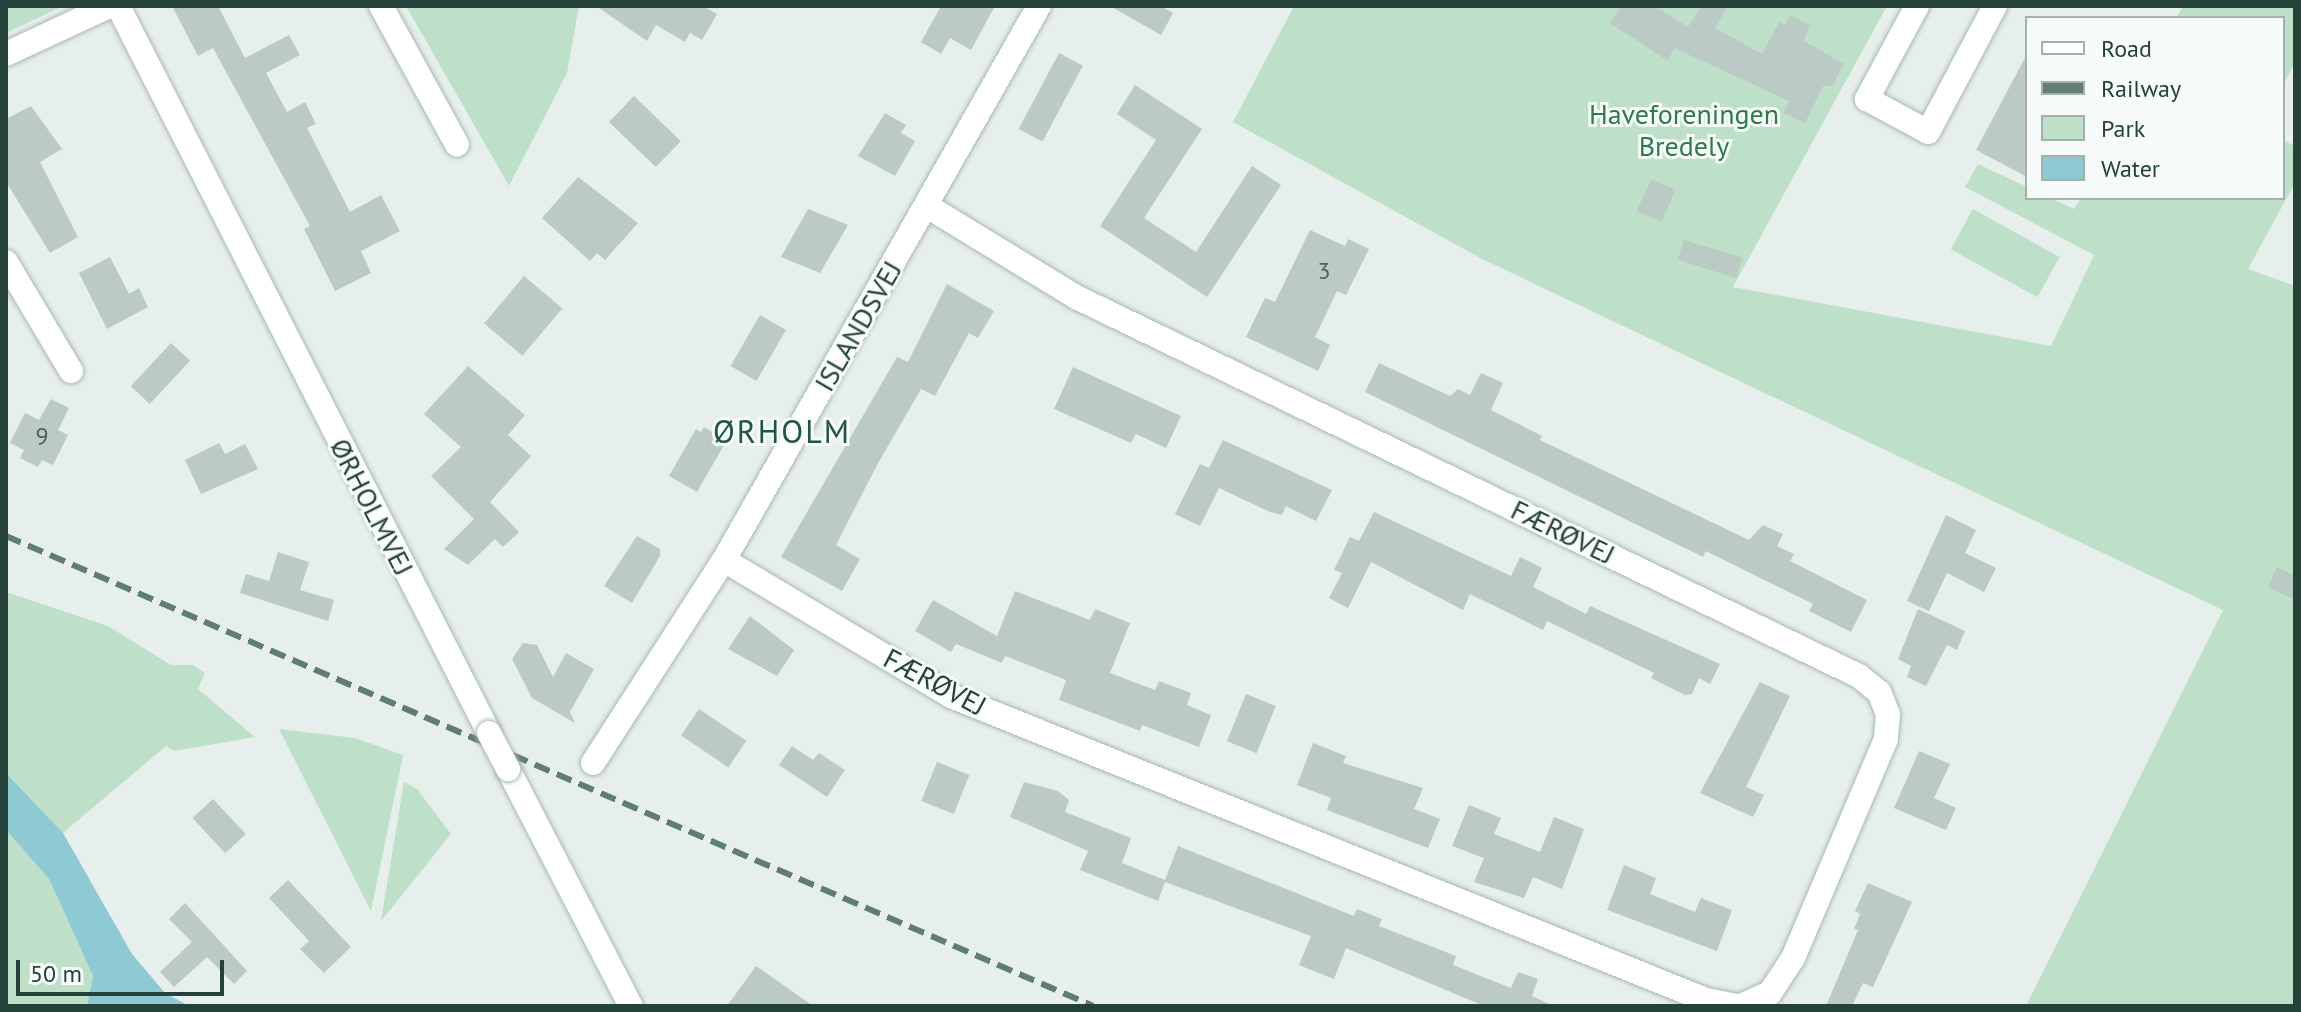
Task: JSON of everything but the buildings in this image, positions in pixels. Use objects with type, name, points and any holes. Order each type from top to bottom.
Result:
[{"type":"street","points":[[6,54],[109,6]]},
{"type":"street","name":"ØRHOLMVEJ","points":[[118,6],[631,1006]]},
{"type":"street","points":[[381,6],[457,145]]},
{"type":"street","name":"ISLANDSVEJ","points":[[593,763],[724,560],[1039,6]]},
{"type":"street","points":[[1917,6],[1867,99],[1928,132],[1995,6]]},
{"type":"street","name":"FÆRØVEJ","points":[[724,560],[951,696],[1706,1000],[1740,1006],[1770,993],[1793,958],[1886,739],[1888,714],[1879,692],[1859,676],[1076,297],[927,206]]},
{"type":"street","points":[[6,262],[71,371]]},
{"type":"green space","points":[[6,6],[63,6],[6,33]]},
{"type":"green space","points":[[406,6],[579,6],[567,73],[509,186]]},
{"type":"green space","name":"Haveforeningen Bredely","points":[[1294,6],[1887,6],[1733,287],[2051,346],[2094,255],[1965,187],[1978,164],[2025,186],[2025,200],[2054,200],[2074,209],[2080,200],[2285,200],[2285,141],[2295,146],[2295,183],[2248,269],[2295,286],[2295,1006],[2026,1006],[2223,610],[1482,259],[1233,122]]},
{"type":"green space","points":[[2183,6],[2295,6],[2295,62],[2285,82],[2285,16],[2177,16]]},
{"type":"green space","points":[[1973,209],[2060,257],[2037,297],[1951,249]]},
{"type":"green space","points":[[6,592],[108,626],[171,665],[193,665],[205,673],[198,689],[255,737],[174,751],[166,746],[63,833],[6,773]]},
{"type":"green space","points":[[279,729],[355,738],[403,755],[371,911]]},
{"type":"green space","points":[[404,782],[417,789],[451,834],[381,921]]},
{"type":"green space","points":[[6,830],[49,879],[93,976],[87,1006],[6,1006]]},
{"type":"water","points":[[6,773],[63,833],[132,954],[165,993],[189,1006],[87,1006],[93,976],[49,879],[6,830]]},
{"type":"railway","points":[[6,536],[1093,1006]]},
{"type":"district","name":"ØRHOLM","points":[[782,431]]}]
